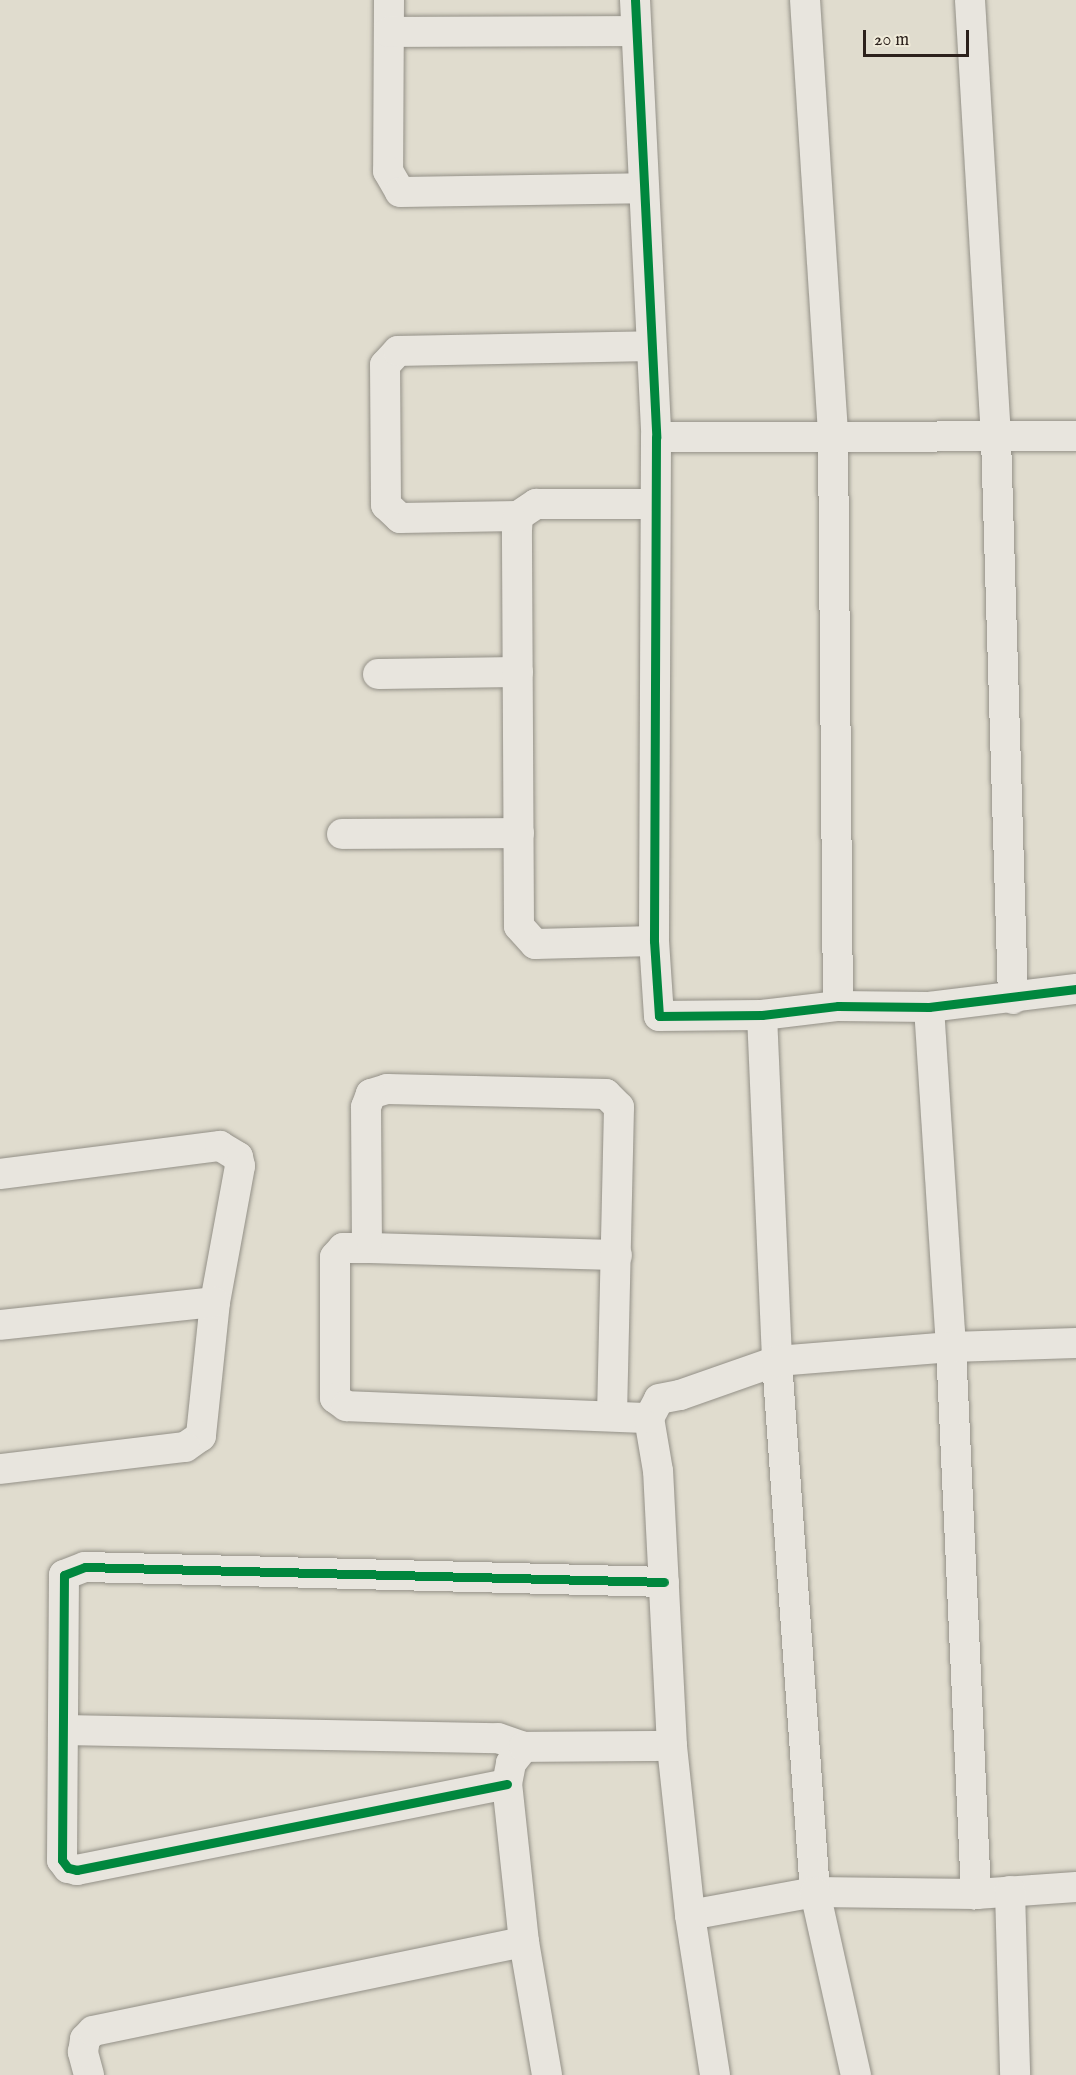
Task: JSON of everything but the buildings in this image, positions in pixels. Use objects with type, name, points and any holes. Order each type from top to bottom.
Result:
[{"type":"street","points":[[389,0],[388,171],[400,192],[643,188]]},
{"type":"street","points":[[635,0],[656,436],[654,940],[659,1016],[762,1015],[838,1006],[929,1007],[1012,999],[1076,989]]},
{"type":"street","points":[[805,0],[833,437],[838,1006]]},
{"type":"street","points":[[970,0],[996,438],[1012,999]]},
{"type":"street","points":[[389,32],[636,31]]},
{"type":"street","points":[[650,346],[398,351],[385,365],[386,505],[400,518],[518,516],[536,504],[656,504]]},
{"type":"street","points":[[656,436],[996,438],[1076,436]]},
{"type":"street","points":[[518,516],[519,926],[525,936],[535,944],[654,940]]},
{"type":"street","points":[[378,674],[518,672]]},
{"type":"street","points":[[342,834],[519,833]]},
{"type":"street","points":[[929,1007],[951,1347],[976,1893]]},
{"type":"street","points":[[762,1015],[777,1361],[815,1892],[856,2075]]},
{"type":"street","points":[[367,1248],[366,1107],[371,1094],[387,1089],[606,1094],[618,1107],[617,1255],[612,1416]]},
{"type":"street","points":[[0,1174],[220,1146],[230,1150],[240,1166],[215,1302],[204,1430],[195,1442],[185,1447],[0,1469]]},
{"type":"street","points":[[617,1255],[343,1248],[335,1257],[335,1398],[346,1406],[649,1418]]},
{"type":"street","points":[[0,1325],[215,1302]]},
{"type":"street","points":[[716,2075],[690,1916],[672,1746],[658,1471],[649,1418],[659,1399],[680,1395],[777,1361],[951,1347],[1076,1343]]},
{"type":"street","points":[[507,1784],[77,1870],[68,1868],[62,1860],[64,1575],[85,1566],[664,1582]]},
{"type":"street","points":[[63,1730],[498,1738],[524,1747],[672,1746]]},
{"type":"street","points":[[524,1747],[511,1763],[507,1784],[524,1942],[548,2075]]},
{"type":"street","points":[[690,1916],[815,1892],[976,1893],[1076,1887]]},
{"type":"street","points":[[1010,1891],[1015,2075]]},
{"type":"street","points":[[89,2075],[83,2052],[85,2039],[93,2031],[524,1942]]},
{"type":"cycle path","points":[[635,0],[656,437],[654,941],[659,1016],[762,1015],[838,1006],[929,1007],[1076,989]]},
{"type":"cycle path","points":[[507,1784],[77,1870],[68,1868],[62,1860],[64,1575],[85,1567],[664,1582]]}]
